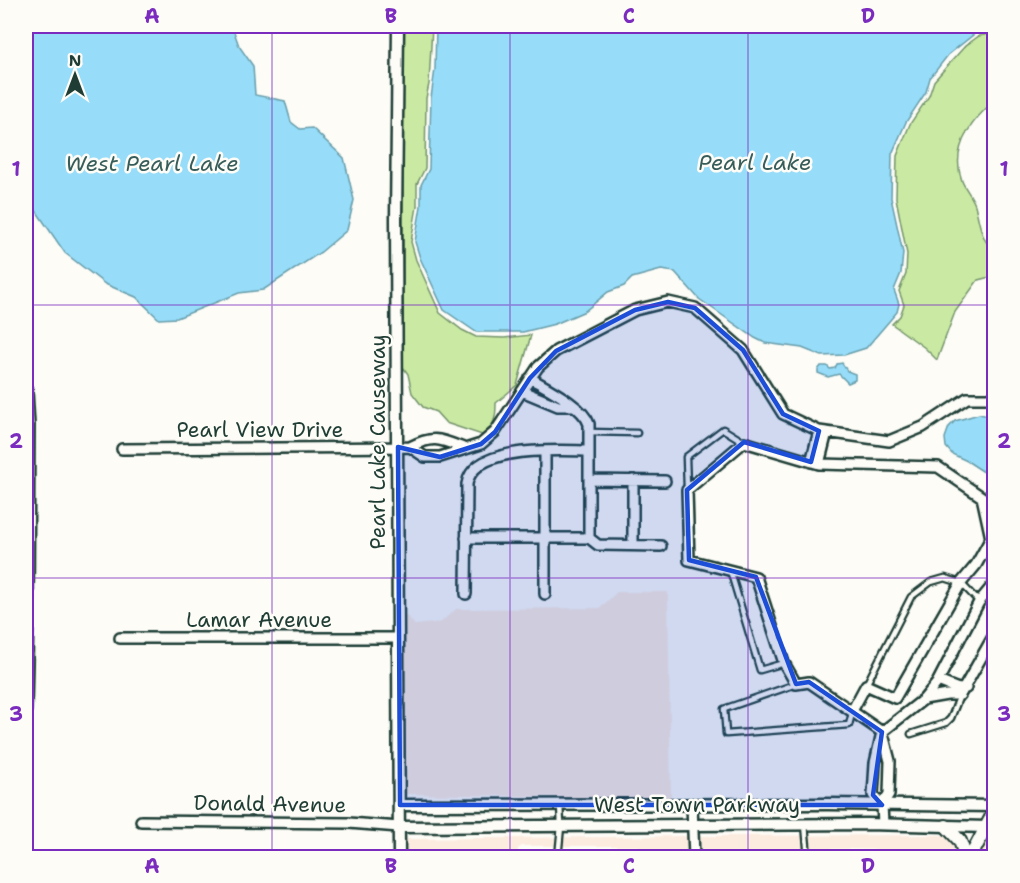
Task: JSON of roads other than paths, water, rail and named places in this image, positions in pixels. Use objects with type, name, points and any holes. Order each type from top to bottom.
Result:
[{"type":"main road","points":[[946,826],[960,841],[968,858],[991,827],[994,812]]},
{"type":"street","name":"Pearl Lake Causeway","points":[[398,26],[396,219],[404,447],[398,638],[399,858]]},
{"type":"street","points":[[404,447],[425,457],[440,457],[481,444],[495,432],[538,367],[556,351],[635,310],[669,302],[695,308],[742,350],[783,414],[823,431],[889,441],[923,427],[967,398],[994,398]]},
{"type":"street","points":[[530,378],[560,395],[587,417],[590,432],[589,538]]},
{"type":"street","points":[[26,388],[29,425],[26,710]]},
{"type":"street","points":[[522,391],[558,406],[572,406]]},
{"type":"street","points":[[815,463],[823,431]]},
{"type":"street","points":[[404,447],[426,439],[440,439],[464,448]]},
{"type":"street","points":[[852,711],[866,685],[895,698],[961,584],[976,565],[991,538],[982,497],[938,467],[815,463],[744,442],[687,490],[689,560],[756,577],[784,663],[796,684],[808,682],[882,732],[890,761],[890,794],[882,805]]},
{"type":"street","name":"Pearl View Drive","points":[[122,449],[404,447]]},
{"type":"street","points":[[545,451],[545,594]]},
{"type":"street","points":[[466,594],[466,484],[472,471],[511,452],[589,451]]},
{"type":"street","points":[[589,480],[665,481]]},
{"type":"street","points":[[633,480],[633,545]]},
{"type":"street","points":[[466,538],[589,538],[598,545],[661,546]]},
{"type":"street","points":[[883,824],[882,805],[873,795],[875,763],[882,732],[924,699],[938,681],[980,602],[994,584]]},
{"type":"street","points":[[924,699],[963,691],[994,635]]},
{"type":"street","name":"Lamar Avenue","points":[[120,638],[398,638]]},
{"type":"street","points":[[938,681],[963,691]]},
{"type":"street","name":"West Town Parkway","points":[[400,805],[994,806]]},
{"type":"street","points":[[692,805],[694,858]]},
{"type":"street","name":"Donald Avenue","points":[[141,821],[349,823],[399,827]]},
{"type":"street","name":"West Town Parkway","points":[[399,827],[805,824],[991,827]]},
{"type":"lane","points":[[687,490],[686,457],[723,429],[744,442]]},
{"type":"lane","points":[[590,432],[638,433]]},
{"type":"lane","points":[[730,570],[760,670],[784,663]]},
{"type":"lane","points":[[866,685],[911,597],[931,582],[940,578],[961,584],[980,602]]},
{"type":"lane","points":[[796,684],[724,708],[726,734],[849,725],[852,711]]},
{"type":"lane","points":[[911,734],[946,723],[951,718],[963,691]]},
{"type":"lane","points":[[558,858],[561,826],[560,804]]},
{"type":"lane","points":[[805,824],[808,858]]},
{"type":"water","name":"West Pearl Lake","points":[[26,26],[232,26],[239,46],[253,66],[255,95],[285,101],[291,122],[300,129],[312,128],[344,158],[354,200],[347,230],[321,252],[263,290],[239,293],[177,318],[159,319],[136,297],[105,284],[65,253],[26,196]]},
{"type":"water","name":"Pearl Lake","points":[[436,26],[994,26],[994,28],[977,32],[948,55],[930,78],[926,92],[906,122],[892,154],[891,198],[903,253],[901,273],[894,290],[899,304],[897,312],[866,348],[844,355],[822,356],[802,348],[765,343],[755,338],[699,299],[675,272],[661,270],[632,278],[624,286],[608,292],[585,311],[555,324],[523,332],[476,332],[444,310],[415,242],[421,206],[421,185],[429,169]]},
{"type":"water","points":[[842,363],[847,371],[855,374],[855,380],[848,383],[839,374],[828,377],[818,373],[821,366],[827,366],[830,369]]},
{"type":"water","points":[[979,414],[994,417],[994,482],[993,478],[952,454],[946,447],[945,438],[949,427],[955,421]]}]
